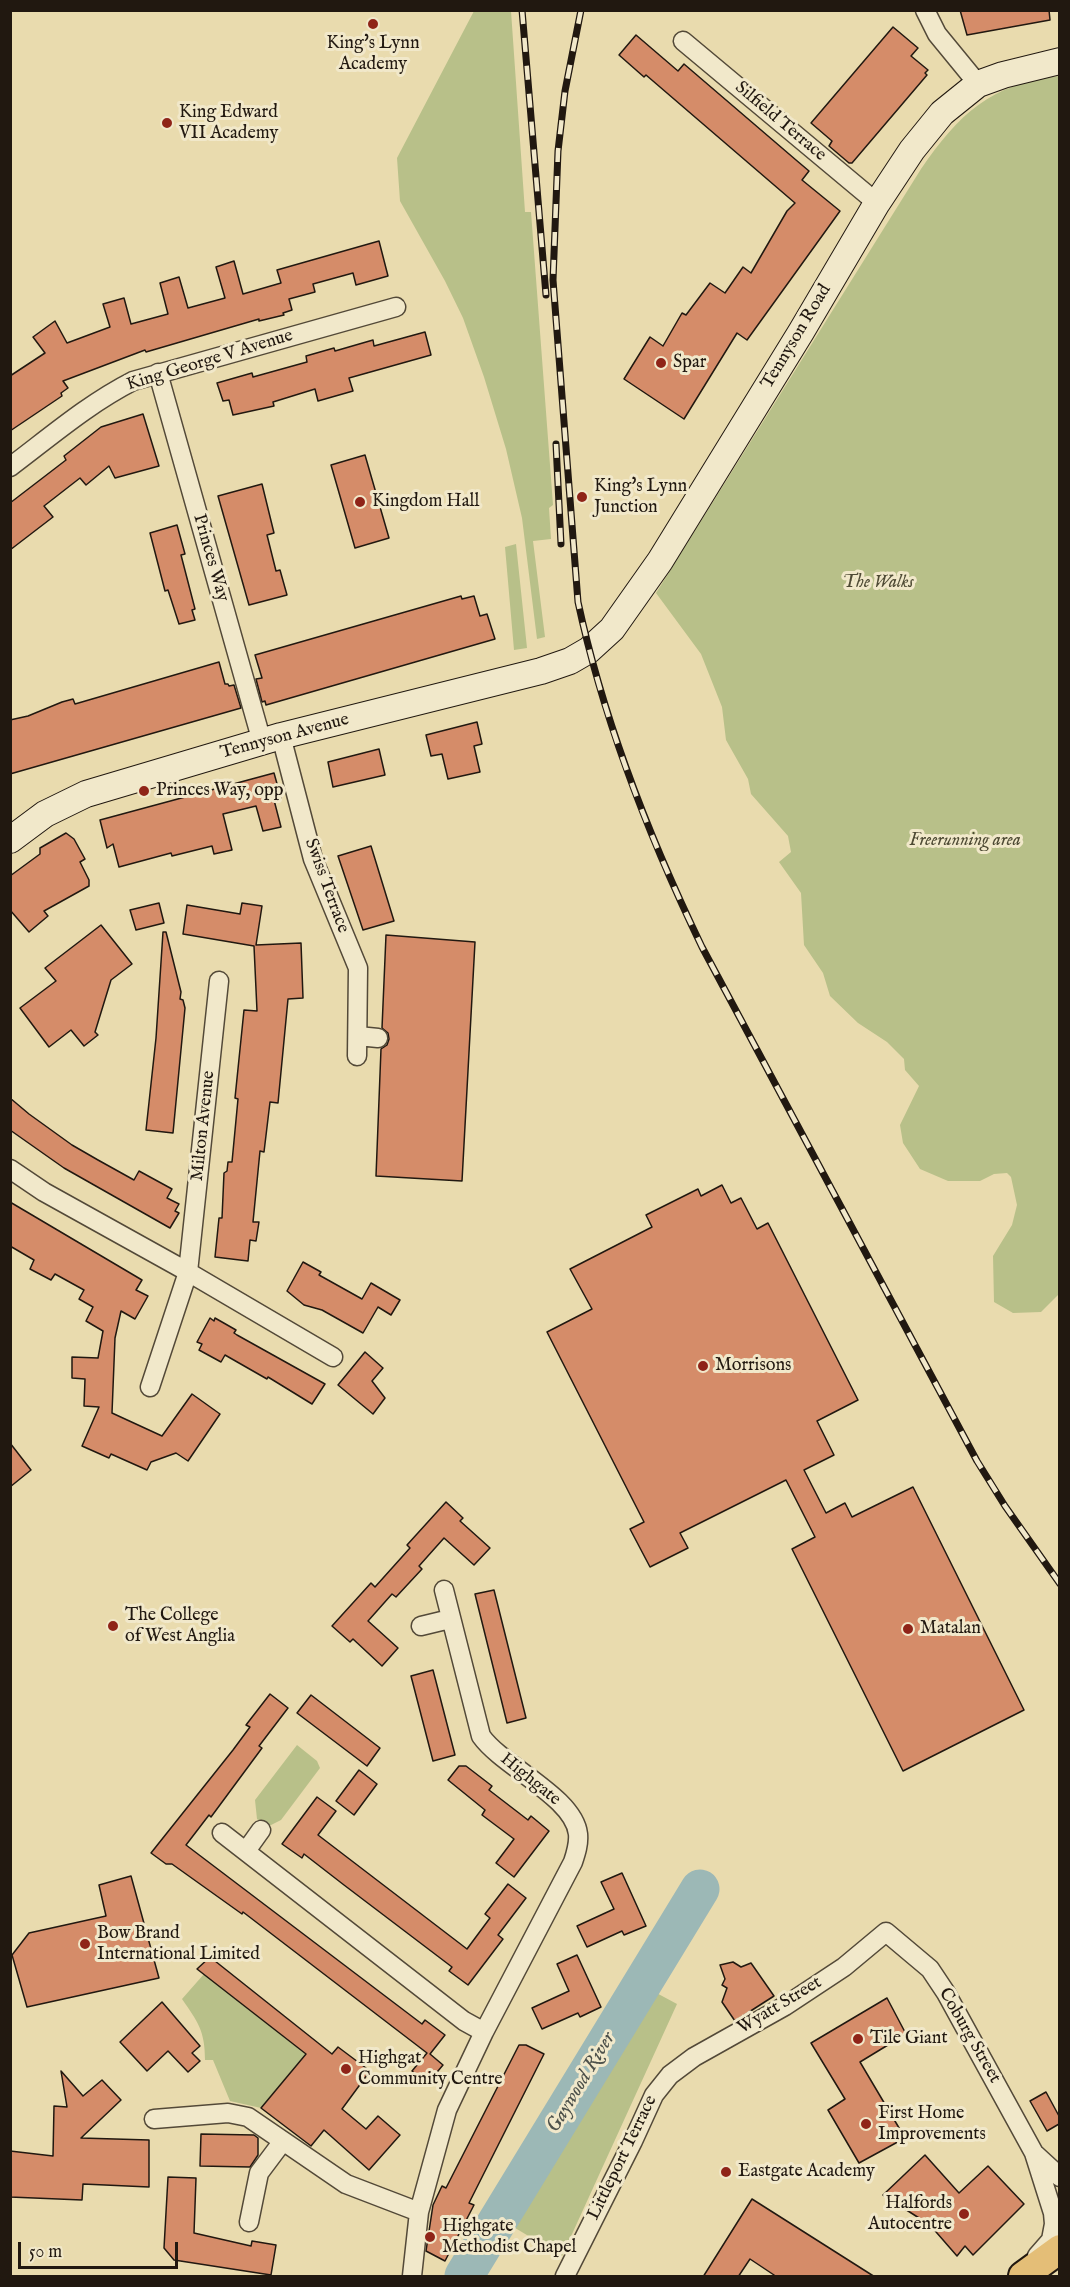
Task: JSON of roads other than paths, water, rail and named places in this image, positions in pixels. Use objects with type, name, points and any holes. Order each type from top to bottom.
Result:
[{"type":"main road","name":"Tennyson Road","points":[[570,662],[589,650],[612,628],[660,561],[801,332],[877,203],[912,150],[942,113],[978,84],[1003,75],[1059,61]]},
{"type":"main road","name":"Tennyson Avenue","points":[[13,833],[86,794],[271,739],[570,662]]},
{"type":"main road","points":[[1022,2277],[1059,2249]]},
{"type":"street","points":[[925,10],[937,34],[978,84]]},
{"type":"street","name":"Silfield Terrace","points":[[683,41],[877,203]]},
{"type":"street","name":"King George V Avenue","points":[[10,467],[109,393],[133,381],[396,307]]},
{"type":"street","name":"Princes Way","points":[[158,374],[271,739]]},
{"type":"street","name":"Swiss Terrace","points":[[271,739],[313,859],[358,968],[357,1056]]},
{"type":"street","name":"Milton Avenue","points":[[150,1387],[188,1272],[219,981]]},
{"type":"street","points":[[358,1036],[378,1038]]},
{"type":"street","points":[[10,1169],[44,1192],[188,1272],[333,1357]]},
{"type":"street","name":"Highgate","points":[[412,2277],[419,2212],[447,2110],[484,2031],[573,1862],[578,1834],[566,1809],[494,1751],[481,1736],[444,1590]]},
{"type":"street","points":[[421,1626],[450,1619]]},
{"type":"street","points":[[246,1851],[261,1830]]},
{"type":"street","points":[[222,1833],[464,2021],[484,2031]]},
{"type":"street","name":"Wyatt Street","points":[[669,2075],[694,2057],[785,2006],[844,1966],[886,1932]]},
{"type":"street","name":"Coburg Street","points":[[886,1932],[930,1969],[946,1993],[1034,2153],[1053,2213],[1054,2224],[1051,2240],[1022,2277]]},
{"type":"street","name":"Littleport Terrace","points":[[565,2277],[654,2096],[669,2075]]},
{"type":"street","points":[[154,2119],[237,2114],[258,2123],[346,2184],[419,2212]]},
{"type":"street","points":[[249,2222],[259,2173],[283,2141]]},
{"type":"street","name":"Coburg Street","points":[[1034,2153],[1059,2177]]},
{"type":"waterway","name":"Gaywood River","points":[[464,2276],[700,1889]]},
{"type":"railway","points":[[522,10],[546,295]]},
{"type":"railway","points":[[581,10],[565,91],[558,151],[553,280],[578,602],[601,691],[646,821],[702,947],[977,1461],[1005,1506],[1060,1584]]},
{"type":"railway","points":[[556,444],[561,544]]},
{"type":"place","name":"King's Lynn Academy","points":[[373,24]]},
{"type":"place","name":"King Edward VII Academy","points":[[167,123]]},
{"type":"place","name":"Spar","points":[[661,363]]},
{"type":"place","name":"King's Lynn Junction","points":[[582,497]]},
{"type":"place","name":"Kingdom Hall","points":[[360,502]]},
{"type":"place","name":"Princes Way, opp","points":[[144,791]]},
{"type":"place","name":"Morrisons","points":[[703,1366]]},
{"type":"place","name":"The College of West Anglia","points":[[113,1626]]},
{"type":"place","name":"Matalan","points":[[908,1629]]},
{"type":"place","name":"Bow Brand International Limited","points":[[85,1944]]},
{"type":"place","name":"Tile Giant","points":[[858,2039]]},
{"type":"place","name":"Highgat Community Centre","points":[[346,2069]]},
{"type":"place","name":"First Home Improvements","points":[[866,2124]]},
{"type":"place","name":"Eastgate Academy","points":[[726,2172]]},
{"type":"place","name":"Halfords Autocentre","points":[[964,2214]]},
{"type":"place","name":"Highgate Methodist Chapel","points":[[430,2237]]},
{"type":"park label","name":"The Walks","points":[[878,583]]},
{"type":"park label","name":"Freerunning area","points":[[965,841]]}]
